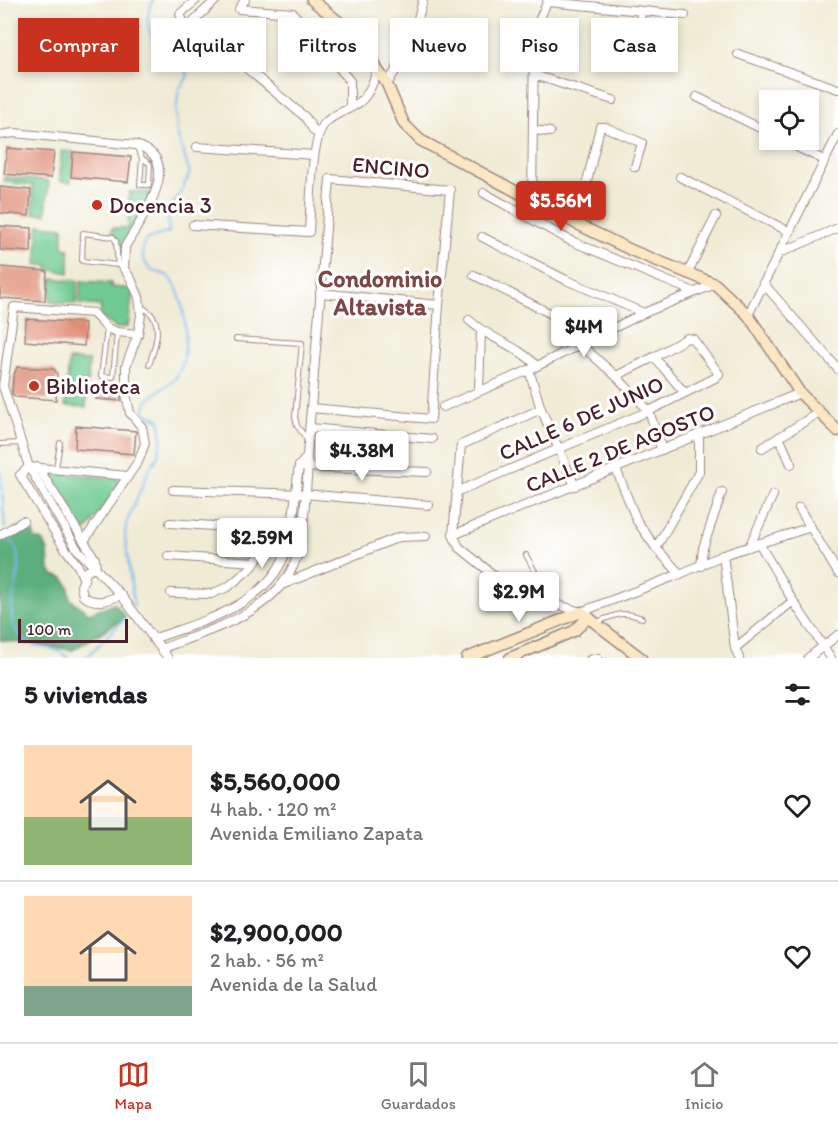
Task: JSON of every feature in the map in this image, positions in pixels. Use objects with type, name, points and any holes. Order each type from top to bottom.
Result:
[{"type":"main road","points":[[312,0],[334,18]]},
{"type":"main road","points":[[378,70],[387,84],[404,124],[420,140],[577,224],[633,251],[715,284],[748,315],[800,393],[838,431]]},
{"type":"main road","points":[[467,658],[589,617]]},
{"type":"main road","points":[[510,658],[574,632],[589,617]]},
{"type":"main road","points":[[589,617],[641,658]]},
{"type":"street","points":[[196,0],[180,14],[186,28],[216,0]]},
{"type":"street","points":[[246,0],[239,9],[293,14],[350,81],[350,108]]},
{"type":"street","points":[[387,84],[410,48],[423,0]]},
{"type":"street","points":[[532,200],[534,41],[537,25],[547,1],[685,15]]},
{"type":"street","points":[[640,18],[641,11]]},
{"type":"street","points":[[738,54],[838,89]]},
{"type":"street","points":[[251,72],[305,117],[314,131],[319,134]]},
{"type":"street","points":[[193,225],[309,232],[314,155],[319,134],[325,123],[359,103],[372,85],[376,72]]},
{"type":"street","points":[[534,75],[613,100]]},
{"type":"street","points":[[697,98],[759,128]]},
{"type":"street","points":[[577,224],[600,127],[642,143],[635,167]]},
{"type":"street","points":[[533,130],[550,132]]},
{"type":"street","points":[[0,135],[14,133],[136,145],[152,153],[159,164],[160,179],[125,247],[121,267],[131,279],[139,297],[141,315],[138,334],[126,366],[126,394],[130,413],[142,427],[145,443],[139,460],[84,541]]},
{"type":"street","points":[[748,315],[838,134]]},
{"type":"street","points":[[196,147],[314,155]]},
{"type":"street","points":[[803,150],[824,160]]},
{"type":"street","points":[[680,177],[790,232]]},
{"type":"street","name":"ENCINO","points":[[320,293],[330,179],[450,190],[439,305]]},
{"type":"street","points":[[484,193],[572,241],[694,292]]},
{"type":"street","points":[[688,272],[716,216]]},
{"type":"street","points":[[779,253],[838,228]]},
{"type":"street","points":[[482,237],[566,280],[644,312]]},
{"type":"street","points":[[474,275],[597,337]]},
{"type":"street","points":[[763,283],[838,369]]},
{"type":"street","points":[[443,406],[533,368],[644,312],[715,284]]},
{"type":"street","points":[[153,639],[231,609],[267,584],[279,568],[286,551],[295,494],[307,457],[320,293],[439,305],[431,419],[312,408]]},
{"type":"street","points":[[138,334],[117,332],[107,328],[93,312],[14,307],[2,384],[29,466],[77,549],[120,595],[168,658]]},
{"type":"street","points":[[468,320],[481,331],[526,355],[533,368],[541,409],[575,486]]},
{"type":"street","points":[[478,390],[481,331]]},
{"type":"street","name":"CALLE 6 DE JUNIO","points":[[456,492],[649,411],[716,378],[719,374],[693,339],[687,338],[654,357]]},
{"type":"street","points":[[581,345],[616,376],[649,411],[662,450]]},
{"type":"street","points":[[616,376],[654,357],[684,393]]},
{"type":"street","name":"CALLE 2 DE AGOSTO","points":[[453,535],[800,393]]},
{"type":"street","points":[[541,409],[460,445],[453,535],[464,552],[496,576],[536,598],[589,617],[594,606],[701,566],[723,555],[811,527]]},
{"type":"street","points":[[762,448],[818,412]]},
{"type":"street","points":[[310,428],[432,439]]},
{"type":"street","points":[[656,548],[699,471],[699,435]]},
{"type":"street","points":[[779,437],[791,464]]},
{"type":"street","points":[[29,466],[128,476]]},
{"type":"street","points":[[29,466],[20,475],[78,566],[84,580]]},
{"type":"street","points":[[38,467],[95,559],[96,568]]},
{"type":"street","points":[[303,467],[427,472]]},
{"type":"street","points":[[161,650],[255,609],[282,584],[296,558],[301,532],[305,494],[303,467]]},
{"type":"street","points":[[616,469],[637,521],[656,548],[680,574]]},
{"type":"street","points":[[173,490],[305,494],[429,505]]},
{"type":"street","points":[[701,566],[703,548],[722,492]]},
{"type":"street","points":[[749,547],[772,495]]},
{"type":"street","points":[[799,508],[838,573]]},
{"type":"street","points":[[4,532],[23,521]]},
{"type":"street","points":[[170,523],[301,532]]},
{"type":"street","points":[[171,593],[211,594],[228,587],[255,562],[264,546],[268,529]]},
{"type":"street","points":[[282,584],[399,537],[426,536]]},
{"type":"street","points":[[759,543],[793,601],[831,658]]},
{"type":"street","points":[[723,555],[735,648],[739,658]]},
{"type":"street","points":[[168,556],[255,562]]},
{"type":"street","points":[[96,568],[87,572],[81,586],[83,596],[90,601],[107,601],[120,595]]},
{"type":"street","points":[[735,648],[793,601]]},
{"type":"street","points":[[808,658],[838,635]]},
{"type":"lane","points":[[136,145],[142,158],[150,164],[149,185],[140,185],[142,158]]},
{"type":"lane","points":[[83,233],[113,237],[121,267],[82,261],[83,233]]},
{"type":"lane","points":[[140,307],[149,310],[156,321],[158,331],[158,340],[149,365]]},
{"type":"lane","points":[[107,328],[101,376],[113,377],[117,332]]},
{"type":"lane","points":[[236,339],[302,343],[295,417],[297,426],[309,441]]},
{"type":"lane","points":[[0,444],[21,443]]},
{"type":"lane","points":[[56,468],[60,443]]},
{"type":"lane","points":[[526,555],[551,602]]},
{"type":"lane","points":[[589,617],[630,613],[642,618]]},
{"type":"lane","points":[[589,658],[599,656],[599,658]]},
{"type":"green space","points":[[61,151],[73,152],[71,182],[60,181]]},
{"type":"green space","points":[[4,177],[49,181],[46,214],[33,214],[33,185],[4,182]]},
{"type":"green space","points":[[129,192],[154,192],[124,247],[120,246],[116,236],[112,234],[112,228],[128,228]]},
{"type":"green space","points":[[39,225],[63,227],[63,248],[69,249],[69,273],[48,269],[48,265],[36,265]]},
{"type":"green space","points":[[52,278],[78,281],[76,304],[50,302]]},
{"type":"green space","points":[[81,281],[111,283],[111,287],[133,289],[128,327],[116,328],[100,316],[101,306],[79,304]]},
{"type":"green space","points":[[69,360],[89,361],[86,407],[65,406]]},
{"type":"green space","points":[[52,473],[117,478],[120,483],[87,530],[82,530],[49,477]]},
{"type":"green space","points":[[32,528],[35,539],[43,541],[48,551],[49,569],[53,575],[64,578],[69,587],[70,599],[89,613],[114,603],[126,617],[73,650],[0,640],[0,539]]},
{"type":"building","points":[[7,148],[54,152],[51,178],[4,174]]},
{"type":"building","points":[[73,152],[131,157],[128,182],[71,177]]},
{"type":"building","points":[[0,187],[31,190],[29,216],[0,213]]},
{"type":"building","points":[[0,226],[32,228],[31,252],[0,250]]},
{"type":"building","points":[[0,267],[47,271],[45,301],[0,298]]},
{"type":"building","points":[[26,319],[85,323],[84,346],[25,341]]},
{"type":"building","name":"Biblioteca","points":[[17,367],[54,369],[57,374],[56,400],[16,397],[12,394],[13,378]]},
{"type":"building","points":[[97,389],[120,391],[121,401],[96,399]]},
{"type":"building","points":[[76,426],[136,431],[134,454],[75,449]]},
{"type":"waterway","points":[[134,606],[125,537],[126,524],[149,470],[158,456],[162,439],[160,420],[145,413],[145,406],[152,396],[177,376],[184,354],[185,340],[183,310],[175,285],[169,277],[152,271],[146,264],[142,253],[145,240],[169,232],[168,211],[190,173],[177,134],[176,111],[179,88],[188,75],[173,56],[151,36],[148,15],[153,0]]},
{"type":"waterway","points":[[0,471],[5,528]]},
{"type":"waterway","points":[[7,533],[19,560],[12,603],[16,631],[27,642],[58,651],[69,658]]},
{"type":"waterway","points":[[86,658],[126,617]]},
{"type":"place","name":"Docencia 3","points":[[97,205]]},
{"type":"place","name":"Biblioteca","points":[[34,386]]},
{"type":"district","name":"Condominio Altavista","points":[[380,293]]}]
